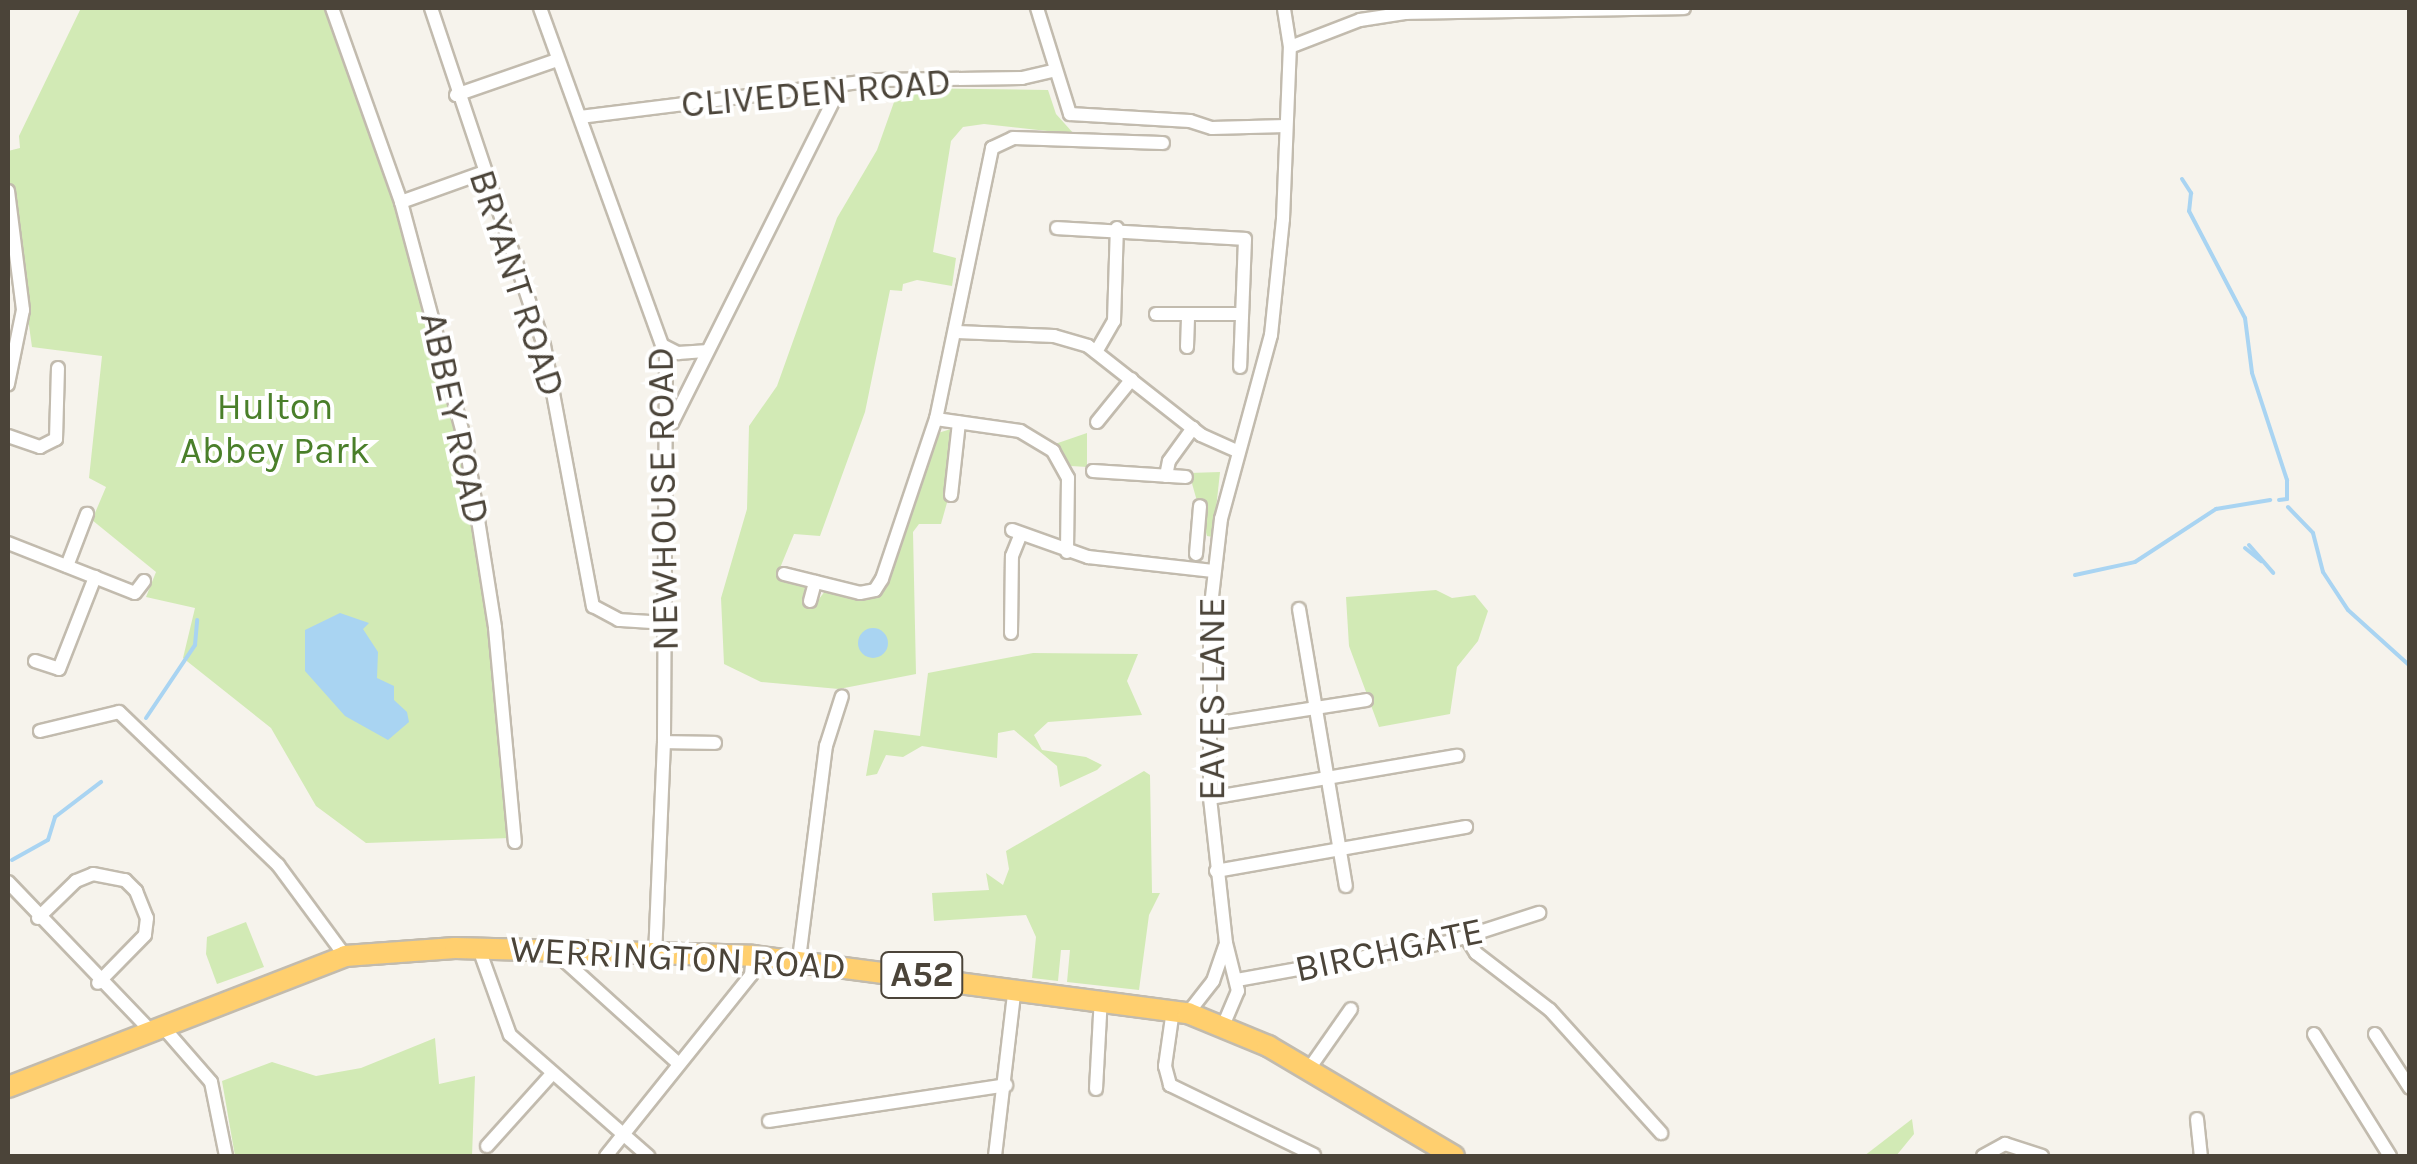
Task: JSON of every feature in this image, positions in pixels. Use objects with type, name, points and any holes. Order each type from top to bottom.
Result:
[{"type":"highway","name":"WERRINGTON ROAD","points":[[8,1087],[346,956],[478,949],[754,956],[1101,998],[1180,1012],[1223,1026],[1309,1068],[1454,1156]]},
{"type":"street","name":"ABBEY ROAD","points":[[332,8],[401,202],[466,444],[495,628],[515,842]]},
{"type":"street","name":"BRYANT ROAD","points":[[431,8],[482,173],[544,345],[593,606],[618,620],[665,623]]},
{"type":"street","name":"NEWHOUSE ROAD","points":[[540,8],[664,346],[670,426],[655,953]]},
{"type":"street","points":[[1039,8],[1064,107],[1082,118],[1190,121],[1212,128],[1286,126]]},
{"type":"street","name":"EAVES LANE","points":[[1237,980],[1226,943],[1210,798],[1207,725],[1213,572],[1236,453],[1271,335],[1290,47],[1284,8]]},
{"type":"street","points":[[1290,47],[1360,20],[1406,13],[1684,8]]},
{"type":"street","points":[[456,94],[556,60]]},
{"type":"street","name":"CLIVEDEN ROAD","points":[[580,117],[841,85],[1022,78],[1052,71]]},
{"type":"street","points":[[670,426],[841,85]]},
{"type":"street","points":[[784,574],[860,593],[875,590],[936,419],[957,332],[964,261],[992,148],[1012,138],[1163,143]]},
{"type":"street","points":[[401,202],[482,173]]},
{"type":"street","points":[[8,190],[23,310],[8,384]]},
{"type":"street","points":[[1057,228],[1116,228],[1245,239],[1238,314],[1240,366]]},
{"type":"street","points":[[1096,352],[1114,320],[1116,228]]},
{"type":"street","points":[[1156,314],[1238,314]]},
{"type":"street","points":[[1187,346],[1188,316]]},
{"type":"street","points":[[957,332],[1054,336],[1096,352],[1193,428],[1236,453]]},
{"type":"street","points":[[664,346],[678,353],[705,352]]},
{"type":"street","points":[[8,436],[40,447],[56,439],[58,368]]},
{"type":"street","points":[[1097,422],[1132,379]]},
{"type":"street","points":[[936,419],[1020,430],[1053,451],[1068,478],[1066,552]]},
{"type":"street","points":[[952,494],[959,422]]},
{"type":"street","points":[[1166,476],[1169,461],[1193,428]]},
{"type":"street","points":[[1093,471],[1108,479],[1186,478]]},
{"type":"street","points":[[1200,506],[1197,548],[1217,544]]},
{"type":"street","points":[[67,566],[87,514]]},
{"type":"street","points":[[1011,633],[1016,533],[1066,552],[1213,572]]},
{"type":"street","points":[[8,543],[135,593],[144,581]]},
{"type":"street","points":[[36,661],[59,670],[95,578]]},
{"type":"street","points":[[810,601],[816,582]]},
{"type":"street","points":[[1300,610],[1346,886]]},
{"type":"street","points":[[799,959],[826,746],[842,696]]},
{"type":"street","points":[[1207,725],[1366,700]]},
{"type":"street","points":[[40,730],[119,712],[278,865],[346,956]]},
{"type":"street","points":[[664,742],[714,743]]},
{"type":"street","points":[[1210,798],[1458,756]]},
{"type":"street","points":[[1216,871],[1466,828]]},
{"type":"street","points":[[38,918],[76,880],[93,874],[125,880],[136,891],[147,918],[145,935],[98,983]]},
{"type":"street","points":[[8,882],[98,983],[157,1029],[210,1082],[226,1156]]},
{"type":"street","name":"BIRCHGATE","points":[[1237,980],[1466,937],[1539,913]]},
{"type":"street","points":[[1466,937],[1476,953],[1550,1010],[1661,1133]]},
{"type":"street","points":[[1226,943],[1213,981],[1180,1012],[1166,1066],[1170,1085],[1314,1155]]},
{"type":"street","points":[[478,949],[510,1035],[551,1075],[648,1156]]},
{"type":"street","points":[[564,950],[566,962],[679,1064]]},
{"type":"street","points":[[606,1156],[751,975],[754,956]]},
{"type":"street","points":[[1223,1026],[1237,980]]},
{"type":"street","points":[[995,1156],[1015,987]]},
{"type":"street","points":[[1096,1088],[1101,998]]},
{"type":"street","points":[[1309,1068],[1351,1010]]},
{"type":"street","points":[[2314,1034],[2390,1156]]},
{"type":"street","points":[[2375,1034],[2410,1088]]},
{"type":"street","points":[[487,1146],[551,1075]]},
{"type":"street","points":[[769,1121],[1006,1085]]},
{"type":"street","points":[[2197,1119],[2193,1137],[2201,1156]]},
{"type":"street","points":[[1983,1156],[2005,1144],[2042,1156]]},
{"type":"green space","name":"Hulton Abbey Park","points":[[81,8],[328,8],[397,203],[462,445],[490,627],[510,838],[366,843],[316,806],[271,728],[183,658],[195,608],[146,597],[156,572],[92,520],[106,487],[89,478],[102,356],[32,347],[8,175],[8,151],[20,148],[19,136]]},
{"type":"green space","points":[[899,88],[1048,90],[1056,114],[1074,134],[984,124],[963,127],[951,141],[933,252],[956,258],[952,286],[917,280],[903,284],[902,291],[890,290],[865,412],[820,536],[794,534],[780,568],[779,577],[805,587],[803,604],[813,607],[825,591],[865,600],[880,593],[938,433],[951,429],[950,492],[941,524],[919,524],[913,532],[916,674],[839,689],[761,682],[724,664],[721,598],[747,509],[749,426],[777,386],[837,218],[877,150]]},
{"type":"green space","points":[[1087,433],[1087,467],[1071,466],[1055,444]]},
{"type":"green space","points":[[1220,472],[1213,537],[1207,536],[1189,473]]},
{"type":"green space","points":[[1436,590],[1452,598],[1475,595],[1488,611],[1478,641],[1457,667],[1450,714],[1379,727],[1349,646],[1346,597]]},
{"type":"green space","points":[[1033,653],[1138,654],[1127,681],[1142,715],[1048,722],[1034,735],[1042,750],[1086,757],[1102,765],[1097,770],[1060,787],[1057,766],[1014,730],[998,733],[997,758],[922,746],[903,757],[886,755],[877,774],[866,776],[874,730],[920,736],[928,673]]},
{"type":"green space","points":[[1144,771],[1150,775],[1152,893],[1160,893],[1149,915],[1139,990],[1067,982],[1070,950],[1061,950],[1058,981],[1032,978],[1036,937],[1026,915],[934,921],[932,893],[989,890],[986,873],[1003,885],[1009,869],[1006,851]]},
{"type":"green space","points":[[246,922],[264,967],[217,984],[206,954],[207,937]]},
{"type":"green space","points":[[435,1038],[439,1084],[475,1076],[472,1156],[235,1156],[222,1081],[272,1062],[316,1076],[361,1068]]},
{"type":"green space","points":[[1912,1119],[1914,1134],[1896,1156],[1864,1156]]},
{"type":"water","points":[[340,613],[369,623],[363,629],[378,652],[377,678],[394,686],[394,700],[407,712],[409,722],[388,740],[345,716],[305,671],[305,630]]},
{"type":"water","points":[[873,628],[884,632],[888,643],[884,654],[873,658],[862,654],[858,643],[862,632]]},
{"type":"waterway","points":[[2182,179],[2191,193],[2189,211],[2245,318],[2252,373],[2287,480],[2287,499],[2279,500]]},
{"type":"waterway","points":[[2075,575],[2135,562],[2216,509],[2270,500]]},
{"type":"waterway","points":[[2288,507],[2313,533],[2323,572],[2348,610],[2410,666]]},
{"type":"waterway","points":[[2249,545],[2273,573]]},
{"type":"waterway","points":[[2245,548],[2261,561]]},
{"type":"waterway","points":[[146,718],[195,645],[197,620]]},
{"type":"waterway","points":[[12,860],[48,840],[55,817],[101,782]]},
{"type":"waterway","points":[[2410,889],[2410,904]]}]
